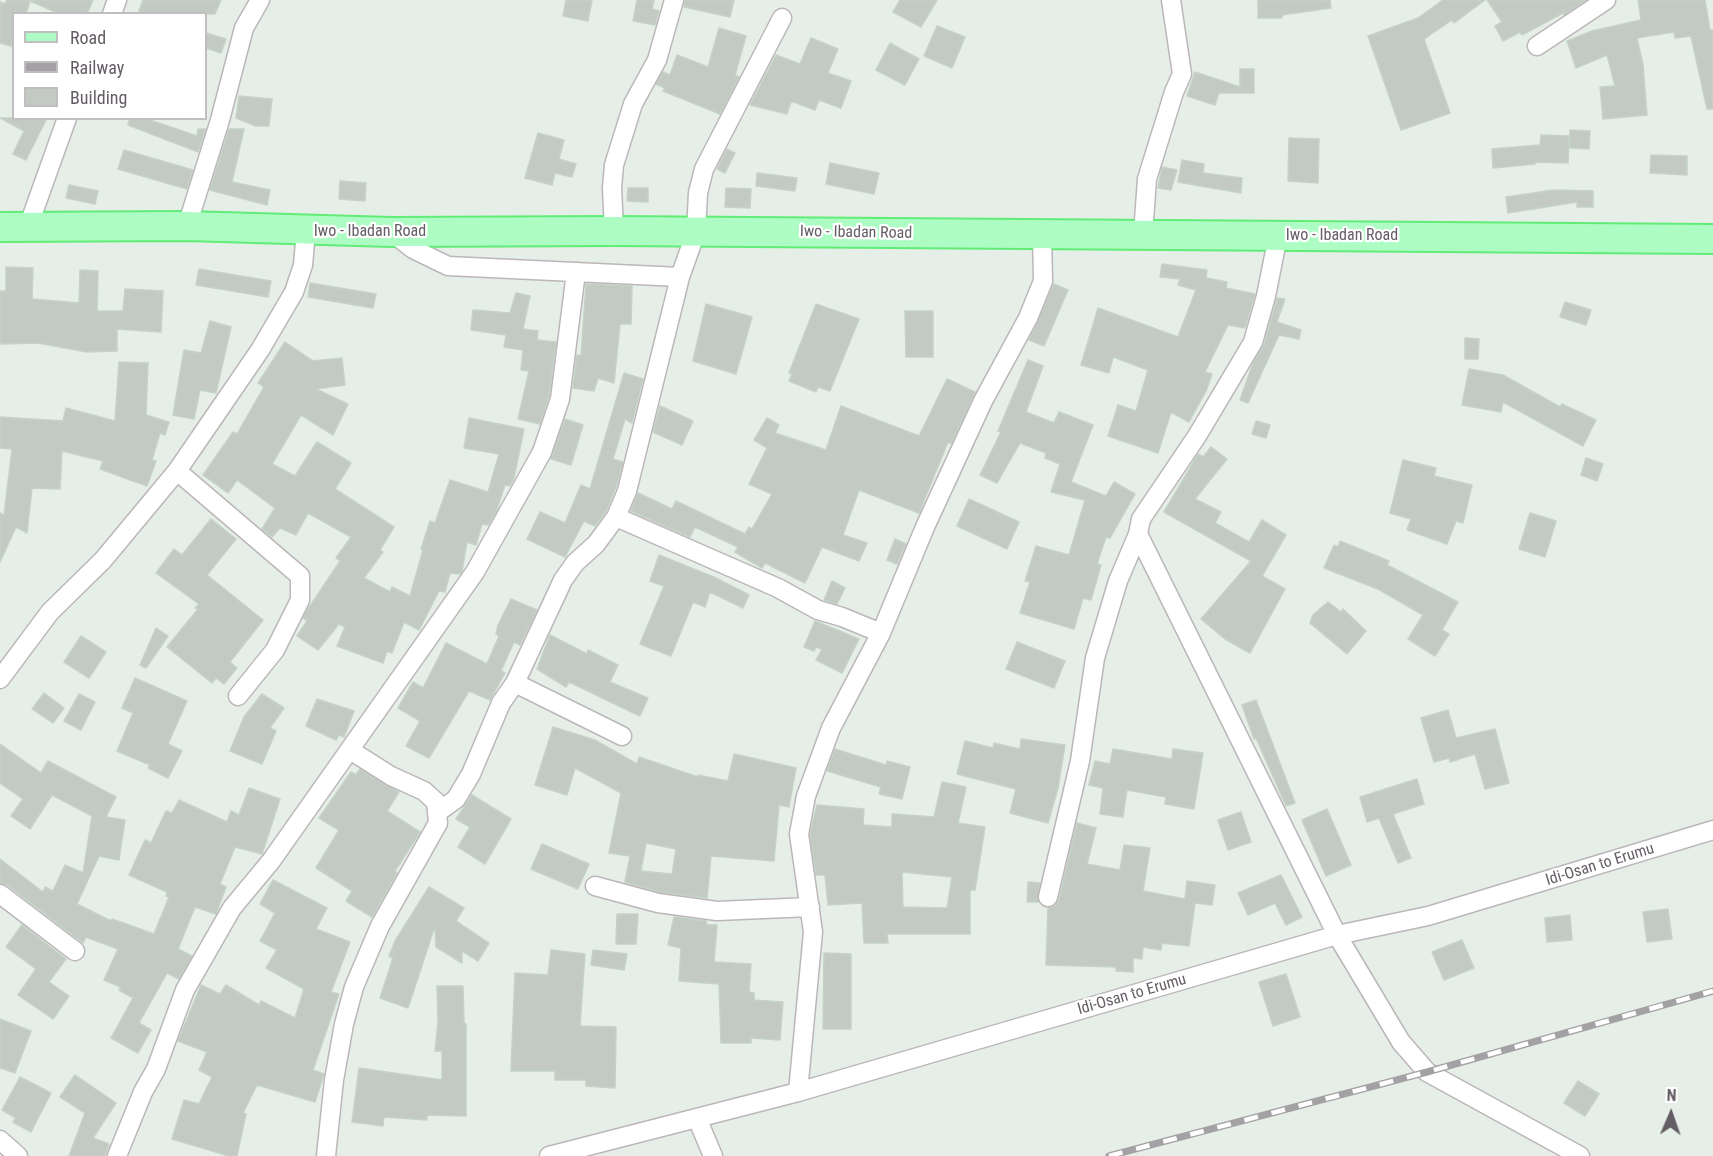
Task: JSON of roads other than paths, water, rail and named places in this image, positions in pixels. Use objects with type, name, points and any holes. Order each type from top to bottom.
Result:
[{"type":"main road","name":"Iwo - Ibadan Road","points":[[0,227],[187,226],[391,232],[614,231],[1713,239]]},
{"type":"street","points":[[187,226],[220,120],[244,28],[260,0]]},
{"type":"street","points":[[614,231],[612,188],[614,165],[633,104],[657,60],[674,0]]},
{"type":"street","points":[[1143,234],[1147,179],[1174,92],[1182,74],[1171,0]]},
{"type":"street","points":[[1538,46],[1606,0]]},
{"type":"street","points":[[438,812],[456,799],[471,774],[501,703],[515,683],[563,580],[575,563],[596,544],[616,517],[627,491],[680,277],[696,232],[698,193],[704,169],[782,18]]},
{"type":"street","points":[[28,227],[66,120]]},
{"type":"street","points":[[0,679],[50,612],[103,560],[177,471],[261,350],[294,292],[303,265],[306,231]]},
{"type":"street","points":[[391,232],[413,249],[448,266],[680,277]]},
{"type":"street","points":[[798,1092],[811,965],[810,907],[799,834],[806,796],[831,728],[881,633],[925,527],[983,401],[1028,318],[1042,281],[1042,234]]},
{"type":"street","points":[[1048,897],[1080,760],[1095,658],[1118,581],[1138,534],[1141,519],[1197,436],[1252,342],[1266,296],[1278,236]]},
{"type":"street","points":[[117,1156],[169,1037],[185,990],[232,908],[272,861],[475,572],[542,452],[560,399],[576,272]]},
{"type":"street","points":[[177,471],[300,576],[300,600],[275,650],[238,696]]},
{"type":"street","points":[[616,517],[778,588],[818,610],[843,616],[881,633]]},
{"type":"street","points":[[1138,534],[1337,935],[1401,1042],[1427,1072],[1580,1156]]},
{"type":"street","points":[[515,683],[622,736]]},
{"type":"street","points":[[326,1156],[334,1080],[344,1024],[354,987],[380,926],[438,823],[436,802],[424,791],[391,776],[350,750]]},
{"type":"street","name":"Idi-Osan to Erumu","points":[[549,1156],[798,1092],[1337,935],[1428,916],[1713,830]]},
{"type":"street","points":[[595,886],[658,903],[717,911],[810,907]]},
{"type":"street","points":[[0,894],[75,951]]},
{"type":"street","points":[[697,1118],[713,1156]]},
{"type":"street","points":[[0,1140],[18,1156]]},
{"type":"railway","points":[[1109,1156],[1427,1072],[1713,991]]}]
